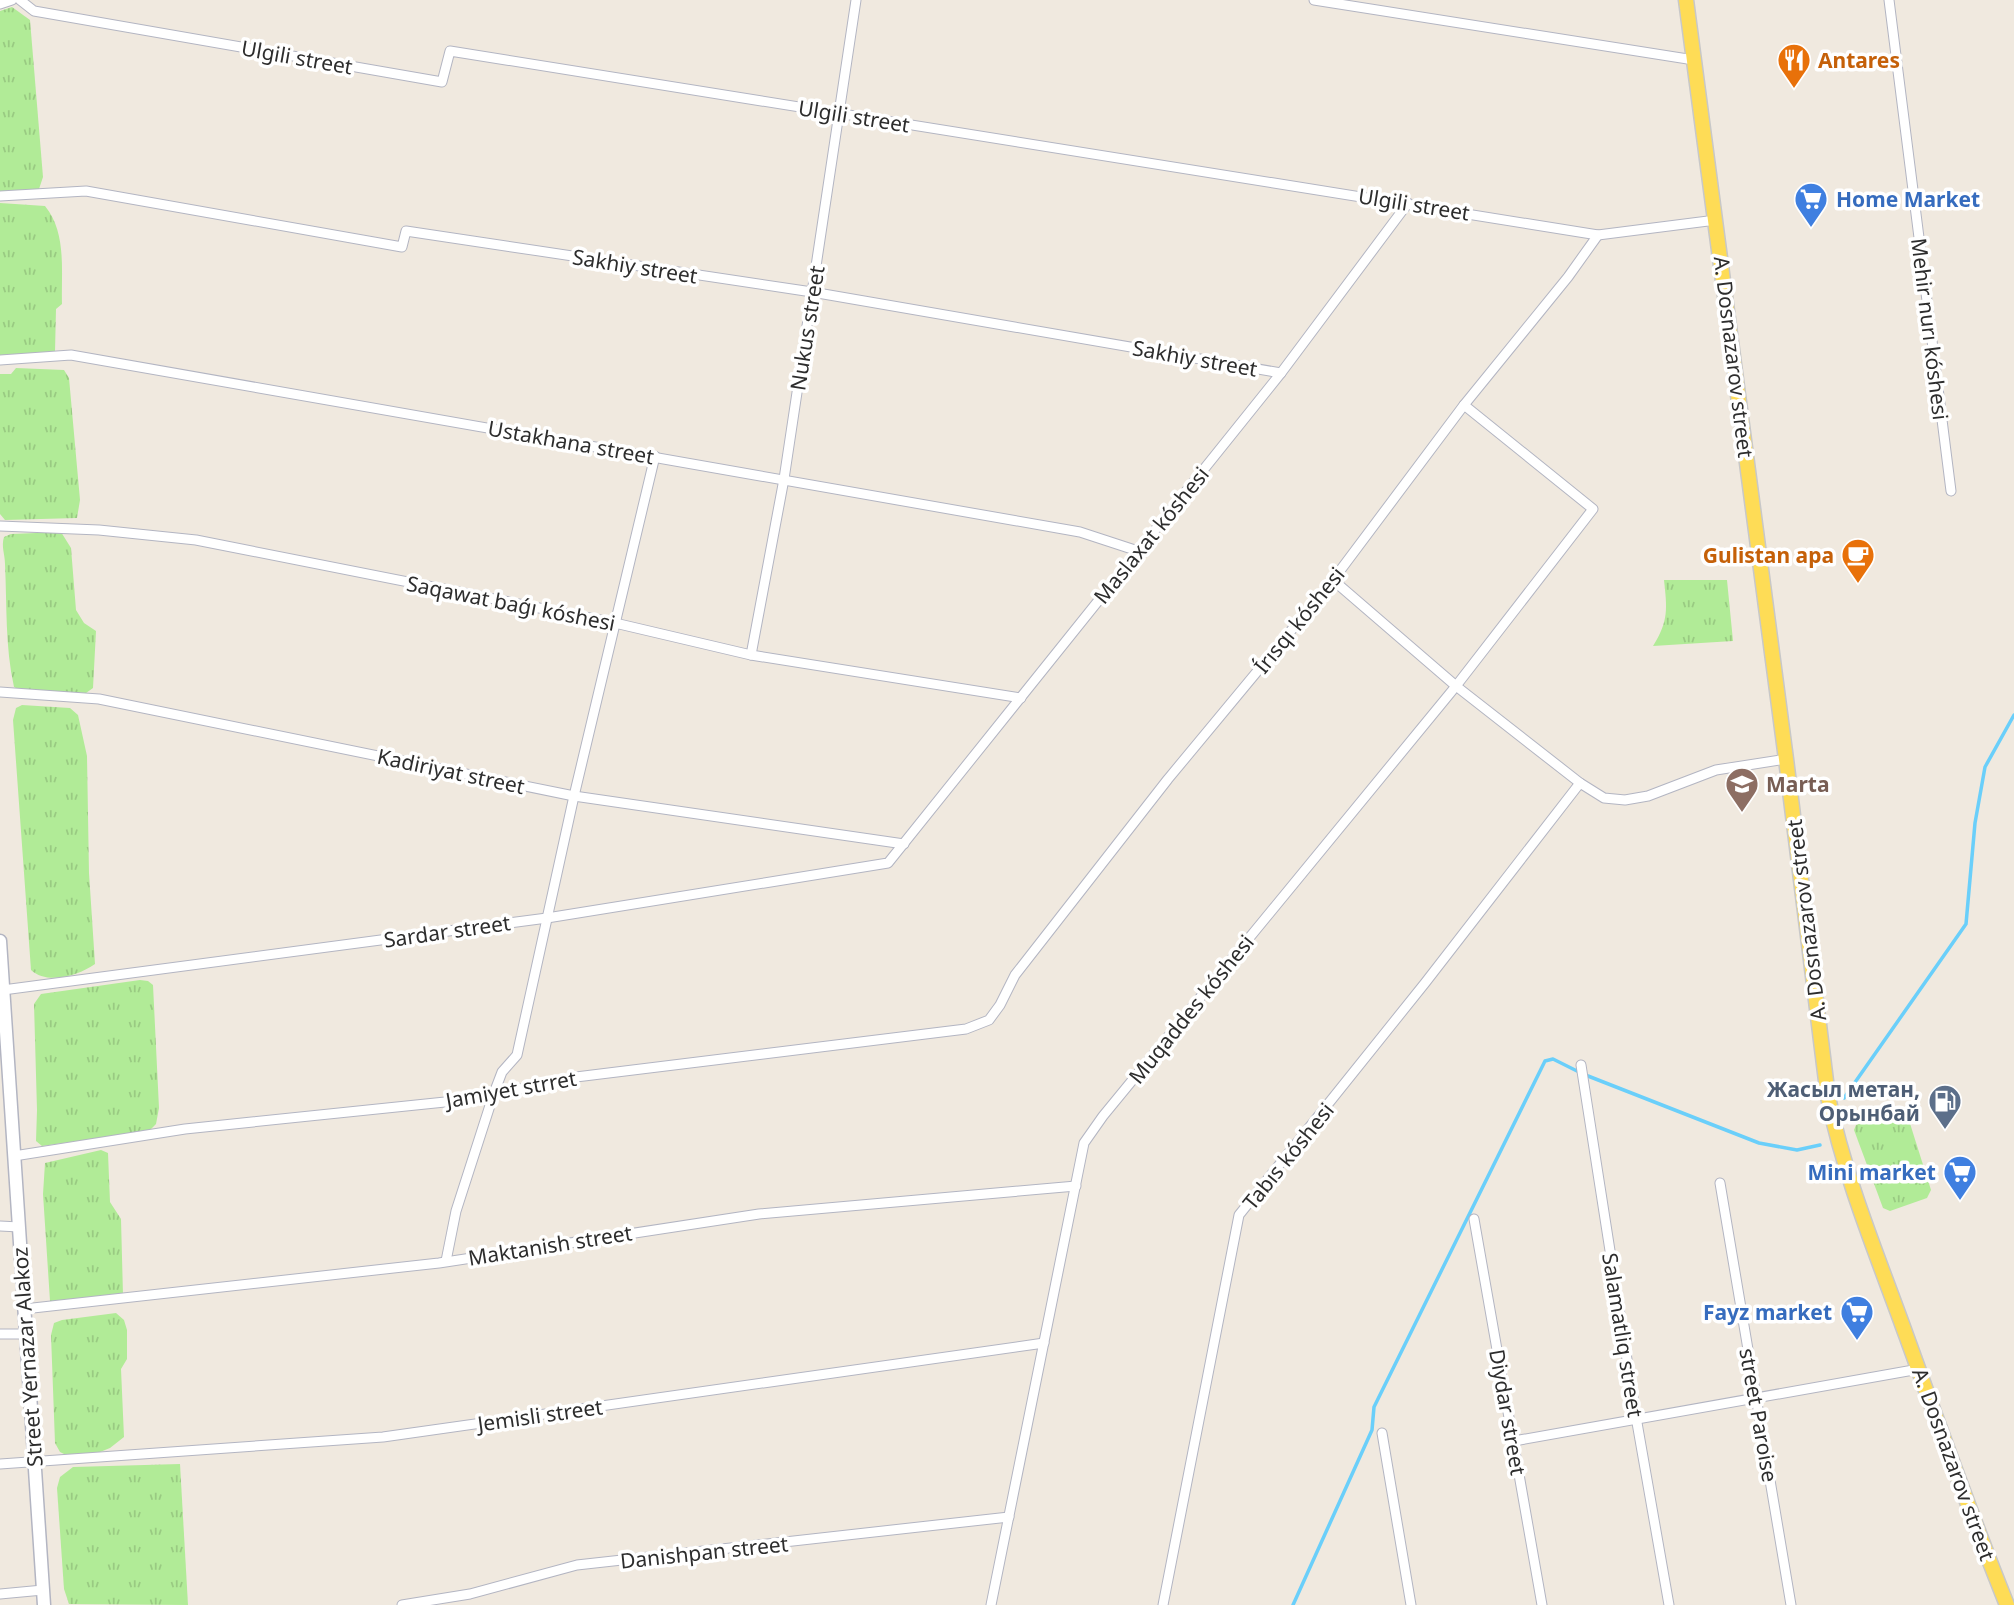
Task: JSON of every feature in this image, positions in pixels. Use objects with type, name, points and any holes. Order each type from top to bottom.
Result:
[{"type":"main road","name":"A. Dosnazarov street","points":[[1686,0],[1717,220],[1833,1124],[1866,1227],[1966,1503],[2007,1605]]},
{"type":"main road","name":"Street Yernazar Alakoz","points":[[0,941],[4,1075],[14,1156],[44,1605]]},
{"type":"street","points":[[0,4],[12,0]]},
{"type":"street","name":"Ulgili street","points":[[20,0],[34,11],[442,82],[450,51],[1598,234],[1717,220]]},
{"type":"street","name":"Nukus street","points":[[751,655],[784,479],[856,0]]},
{"type":"street","points":[[1314,0],[1694,60]]},
{"type":"street","name":"Mehir nurı kóshesi","points":[[1889,0],[1951,491]]},
{"type":"street","name":"Sakhiy street","points":[[0,196],[86,191],[402,247],[406,231],[812,292],[1281,373]]},
{"type":"street","name":"Maslaxat kóshesi","points":[[888,863],[1281,373],[1408,203]]},
{"type":"street","name":"Írısqı kóshesi","points":[[1000,1006],[1016,975],[1168,779],[1333,580],[1464,405],[1568,277],[1598,234]]},
{"type":"street","name":"Ustakhana street","points":[[0,360],[71,355],[1080,533],[1138,551]]},
{"type":"street","name":"Muqaddes kóshesi","points":[[991,1605],[1084,1143],[1103,1116],[1456,686],[1593,509],[1464,405]]},
{"type":"street","points":[[446,1261],[456,1211],[494,1093],[502,1073],[517,1055],[574,796],[655,456]]},
{"type":"street","name":"Saqawat baǵı kóshesi","points":[[0,526],[99,530],[196,540],[615,623],[751,655],[1021,698]]},
{"type":"street","points":[[1333,580],[1456,686],[1604,799],[1625,800],[1648,796],[1716,770],[1786,759]]},
{"type":"street","name":"Kadiriyat street","points":[[0,692],[99,699],[574,796],[904,844]]},
{"type":"street","name":"Tabıs kóshesi","points":[[1163,1605],[1239,1215],[1417,993],[1580,783]]},
{"type":"street","name":"Sardar street","points":[[3,990],[547,918],[888,863]]},
{"type":"street","name":"Jamiyet strret","points":[[14,1156],[185,1129],[474,1099],[576,1077],[966,1029],[989,1020],[1000,1006]]},
{"type":"street","name":"Salamatliq street","points":[[1581,1065],[1636,1418],[1669,1605]]},
{"type":"street","name":"street Paroise","points":[[1720,1183],[1791,1605]]},
{"type":"street","name":"Maktanish street","points":[[24,1309],[446,1261],[759,1214],[1076,1186]]},
{"type":"street","name":"Diydar street","points":[[1474,1219],[1542,1605]]},
{"type":"street","points":[[0,1226],[19,1227]]},
{"type":"street","points":[[0,1334],[25,1334]]},
{"type":"street","name":"Jemisli street","points":[[0,1464],[383,1437],[1044,1343]]},
{"type":"street","points":[[1514,1441],[1919,1369]]},
{"type":"street","points":[[1382,1433],[1411,1605]]},
{"type":"street","name":"Danishpan street","points":[[402,1605],[470,1594],[577,1565],[1009,1517]]},
{"type":"street","points":[[0,1594],[43,1590]]},
{"type":"green space","points":[[12,7],[30,20],[43,177],[38,192],[0,193],[0,11]]},
{"type":"green space","points":[[0,203],[45,206],[57,228],[61,253],[62,304],[56,309],[55,352],[0,356]]},
{"type":"green space","points":[[16,368],[64,370],[69,378],[80,500],[77,518],[5,520],[0,514],[0,374],[11,374]]},
{"type":"green space","points":[[61,532],[71,548],[76,610],[84,623],[96,631],[93,688],[86,693],[20,690],[14,687],[9,656],[4,537],[11,534]]},
{"type":"green space","points":[[1664,580],[1727,580],[1733,641],[1653,646],[1666,614]]},
{"type":"green space","points":[[22,705],[70,708],[78,715],[87,756],[89,873],[95,964],[63,977],[45,977],[31,970],[13,720],[16,708]]},
{"type":"green space","points":[[140,980],[153,985],[159,1108],[156,1124],[149,1131],[42,1146],[36,1141],[34,1004],[41,994]]},
{"type":"green space","points":[[1902,1109],[1907,1114],[1931,1190],[1927,1198],[1890,1211],[1883,1208],[1854,1130],[1856,1125]]},
{"type":"green space","points":[[101,1150],[108,1153],[110,1202],[121,1219],[123,1295],[50,1301],[43,1194],[45,1163]]},
{"type":"green space","points":[[116,1313],[124,1320],[127,1330],[127,1359],[121,1369],[124,1437],[110,1448],[95,1454],[68,1456],[60,1452],[55,1443],[51,1335],[54,1323]]},
{"type":"green space","points":[[180,1464],[188,1605],[69,1604],[64,1589],[57,1488],[60,1477],[73,1467]]},
{"type":"waterway","points":[[1844,1098],[1966,924],[1975,823],[1985,767],[2014,715]]},
{"type":"waterway","points":[[1293,1605],[1372,1430],[1374,1407],[1545,1061],[1553,1059],[1577,1071]]},
{"type":"waterway","points":[[1588,1076],[1759,1143],[1797,1150],[1820,1145]]},
{"type":"place","name":"Antares","points":[[1794,90]]},
{"type":"place","name":"Home Market","points":[[1811,229]]},
{"type":"place","name":"Gulistan apa","points":[[1858,585]]},
{"type":"place","name":"Marta","points":[[1742,814]]},
{"type":"place","name":"Жасыл метан, Орынбай","points":[[1945,1131]]},
{"type":"place","name":"Mini market","points":[[1960,1202]]},
{"type":"place","name":"Fayz market","points":[[1857,1342]]}]
